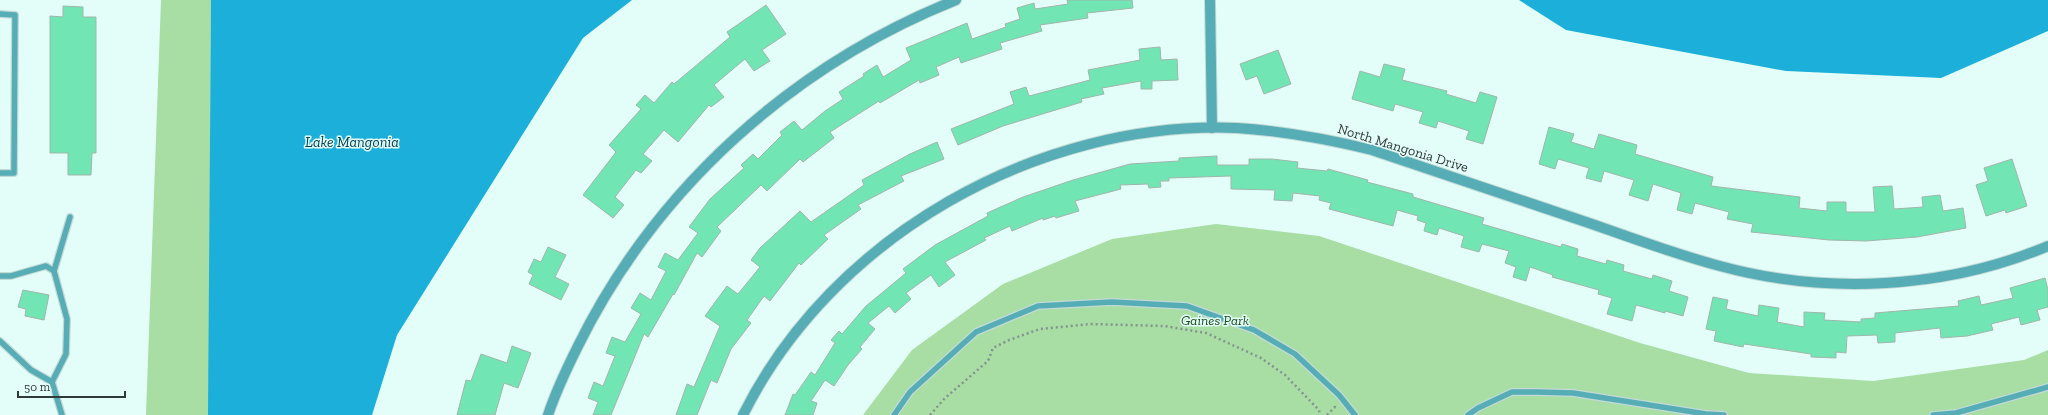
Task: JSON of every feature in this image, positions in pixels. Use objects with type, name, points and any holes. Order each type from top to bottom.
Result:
[{"type":"street","points":[[548,415],[564,374],[585,332],[613,283],[641,242],[671,204],[704,168],[767,110],[806,81],[847,54],[889,30],[956,0]]},
{"type":"street","points":[[1210,0],[1212,128]]},
{"type":"street","name":"North Mangonia Drive","points":[[743,415],[769,372],[793,337],[838,287],[874,253],[908,228],[943,204],[1009,171],[1049,156],[1089,144],[1145,134],[1212,128],[1289,133],[1331,140],[1372,150],[1690,257],[1762,275],[1803,281],[1845,283],[1900,281],[1969,271],[2010,260],[2048,246]]},
{"type":"lane","points":[[0,14],[15,15],[14,173],[0,173]]},
{"type":"lane","points":[[62,415],[52,382],[66,354],[67,319],[54,270],[70,217]]},
{"type":"lane","points":[[0,276],[11,276],[46,266],[54,270]]},
{"type":"lane","points":[[894,415],[910,392],[976,332],[1038,306],[1112,302],[1188,306],[1254,330],[1295,354],[1339,395],[1355,415]]},
{"type":"lane","points":[[0,340],[30,370],[52,382]]},
{"type":"lane","points":[[1933,415],[1956,413],[2048,387]]},
{"type":"lane","points":[[1468,415],[1478,408],[1512,392],[1573,393],[1706,414],[1724,415]]},
{"type":"path","points":[[930,415],[945,398],[988,360],[993,348],[1009,340],[1040,329],[1090,324],[1180,328],[1199,331],[1221,339],[1253,353],[1285,375],[1319,410],[1320,415]]},
{"type":"path","points":[[1327,415],[1335,407],[1338,411]]},
{"type":"green space","points":[[161,0],[211,0],[209,415],[146,415]]},
{"type":"green space","name":"Gaines Park","points":[[1216,224],[1319,236],[1640,343],[1749,373],[1873,381],[2024,360],[2048,350],[2048,415],[863,415],[912,350],[1003,284],[1112,239]]},
{"type":"water","name":"Lake Mangonia","points":[[211,0],[632,0],[583,38],[397,335],[372,415],[208,415]]},
{"type":"water","points":[[1519,0],[2048,0],[2048,31],[1941,78],[1786,71],[1566,30]]},
{"type":"building","points":[[1067,0],[1132,0],[1133,8],[1087,13],[1088,18],[1040,25],[1042,31],[1000,43],[1002,49],[961,63],[959,57],[936,67],[939,75],[920,83],[919,80],[880,103],[879,101],[830,132],[834,138],[803,162],[800,159],[767,191],[761,185],[717,227],[721,231],[702,257],[697,253],[674,295],[673,294],[648,337],[644,334],[611,415],[593,415],[598,402],[588,398],[594,382],[603,386],[615,356],[606,353],[612,337],[625,342],[641,314],[631,308],[640,293],[651,300],[666,271],[658,267],[665,253],[678,260],[698,233],[689,227],[710,199],[744,168],[741,165],[753,154],[758,159],[782,135],[780,132],[794,121],[802,130],[825,111],[843,99],[839,92],[864,76],[863,74],[877,65],[883,77],[911,60],[906,48],[967,23],[972,39],[1006,27],[1005,24],[1020,19],[1017,8],[1034,3],[1035,9],[1068,4]]},
{"type":"building","points":[[766,5],[786,34],[762,50],[770,61],[754,71],[745,59],[714,85],[724,97],[711,107],[709,105],[678,142],[664,130],[643,154],[652,161],[641,173],[636,170],[615,197],[624,205],[613,218],[583,195],[616,152],[609,145],[641,109],[636,105],[645,95],[654,103],[672,82],[674,84],[730,37],[727,32]]},
{"type":"building","points":[[63,6],[83,7],[83,17],[96,17],[96,153],[92,153],[91,175],[68,175],[68,153],[50,153],[50,16],[63,17]]},
{"type":"building","points":[[1160,47],[1161,60],[1177,59],[1178,80],[1152,81],[1152,89],[1141,89],[1141,81],[1102,88],[1104,94],[1081,99],[1082,102],[1003,126],[958,145],[951,129],[1014,104],[1010,92],[1026,87],[1029,96],[1090,80],[1088,70],[1140,60],[1139,49]]},
{"type":"building","points":[[1278,50],[1291,84],[1264,94],[1257,76],[1246,80],[1240,64]]},
{"type":"building","points":[[1384,64],[1405,69],[1402,80],[1447,91],[1446,94],[1476,103],[1480,92],[1497,97],[1483,144],[1466,139],[1469,131],[1438,121],[1436,128],[1419,123],[1423,112],[1395,104],[1393,111],[1352,99],[1360,71],[1380,77]]},
{"type":"building","points":[[1549,127],[1574,134],[1571,142],[1594,149],[1599,134],[1637,145],[1635,154],[1713,177],[1711,186],[1800,197],[1799,208],[1827,211],[1827,202],[1846,202],[1846,212],[1875,212],[1873,187],[1892,186],[1894,209],[1923,207],[1922,197],[1940,195],[1943,211],[1963,208],[1966,228],[1917,237],[1866,241],[1829,240],[1751,232],[1753,224],[1727,219],[1729,212],[1695,203],[1692,214],[1677,210],[1681,193],[1653,184],[1648,201],[1629,195],[1634,180],[1604,171],[1601,182],[1586,178],[1589,168],[1558,159],[1555,169],[1539,164]]},
{"type":"building","points":[[937,142],[944,159],[901,176],[904,181],[858,205],[861,209],[824,235],[828,239],[801,265],[799,263],[770,301],[764,296],[747,320],[751,323],[731,349],[717,383],[711,380],[697,415],[676,415],[687,384],[694,387],[720,326],[705,316],[727,286],[738,294],[760,267],[751,260],[760,248],[800,211],[811,222],[864,185],[862,180],[910,154]]},
{"type":"building","points":[[1217,156],[1217,165],[1249,165],[1249,159],[1272,159],[1298,162],[1297,168],[1327,171],[1328,169],[1368,180],[1367,182],[1413,194],[1413,197],[1484,218],[1482,224],[1561,247],[1562,244],[1578,249],[1577,256],[1606,264],[1607,260],[1624,265],[1623,271],[1652,279],[1653,275],[1672,281],[1669,291],[1688,297],[1683,316],[1636,305],[1632,321],[1607,314],[1612,298],[1598,294],[1599,290],[1552,277],[1553,275],[1530,267],[1526,281],[1513,277],[1516,267],[1505,263],[1509,251],[1482,244],[1479,252],[1461,247],[1464,236],[1439,228],[1437,235],[1424,231],[1426,223],[1417,220],[1418,216],[1397,210],[1393,226],[1329,209],[1331,203],[1319,200],[1320,196],[1293,193],[1292,201],[1274,200],[1275,190],[1231,189],[1231,176],[1169,178],[1169,181],[1160,181],[1161,187],[1149,188],[1148,184],[1120,185],[1121,189],[1075,201],[1079,211],[1056,218],[1055,216],[1043,220],[1043,218],[1012,231],[1010,226],[984,238],[986,240],[945,262],[955,275],[939,287],[931,275],[906,293],[911,299],[895,313],[889,306],[868,323],[875,329],[860,347],[862,349],[848,365],[834,386],[825,380],[811,401],[817,403],[813,415],[785,415],[793,394],[795,395],[811,372],[815,375],[835,343],[831,340],[839,331],[842,334],[866,306],[906,273],[903,269],[935,245],[988,216],[987,213],[1023,197],[1073,180],[1130,164],[1179,161],[1179,158]]},
{"type":"building","points":[[2012,159],[2027,206],[2006,213],[2005,210],[1986,216],[1976,185],[1988,181],[1984,168]]},
{"type":"building","points":[[548,247],[566,255],[555,277],[569,284],[561,300],[529,284],[533,275],[528,272],[534,259],[541,262]]},
{"type":"building","points":[[2045,278],[2048,290],[2048,307],[2037,310],[2040,320],[2021,325],[2019,317],[1991,324],[1993,330],[1967,336],[1941,338],[1940,328],[1895,333],[1895,342],[1878,343],[1877,335],[1847,336],[1846,353],[1836,352],[1836,358],[1811,357],[1811,354],[1744,344],[1743,347],[1714,341],[1716,331],[1706,329],[1713,297],[1728,300],[1726,309],[1758,316],[1759,305],[1779,308],[1777,322],[1804,327],[1804,312],[1825,313],[1824,320],[1861,322],[1861,319],[1875,318],[1875,313],[1959,306],[1958,301],[1979,296],[1981,305],[2013,298],[2010,288]]},
{"type":"building","points":[[23,290],[49,295],[44,320],[25,316],[26,309],[18,307]]},
{"type":"building","points":[[512,346],[531,353],[518,388],[504,383],[495,415],[457,415],[466,380],[471,381],[481,354],[507,363]]}]
